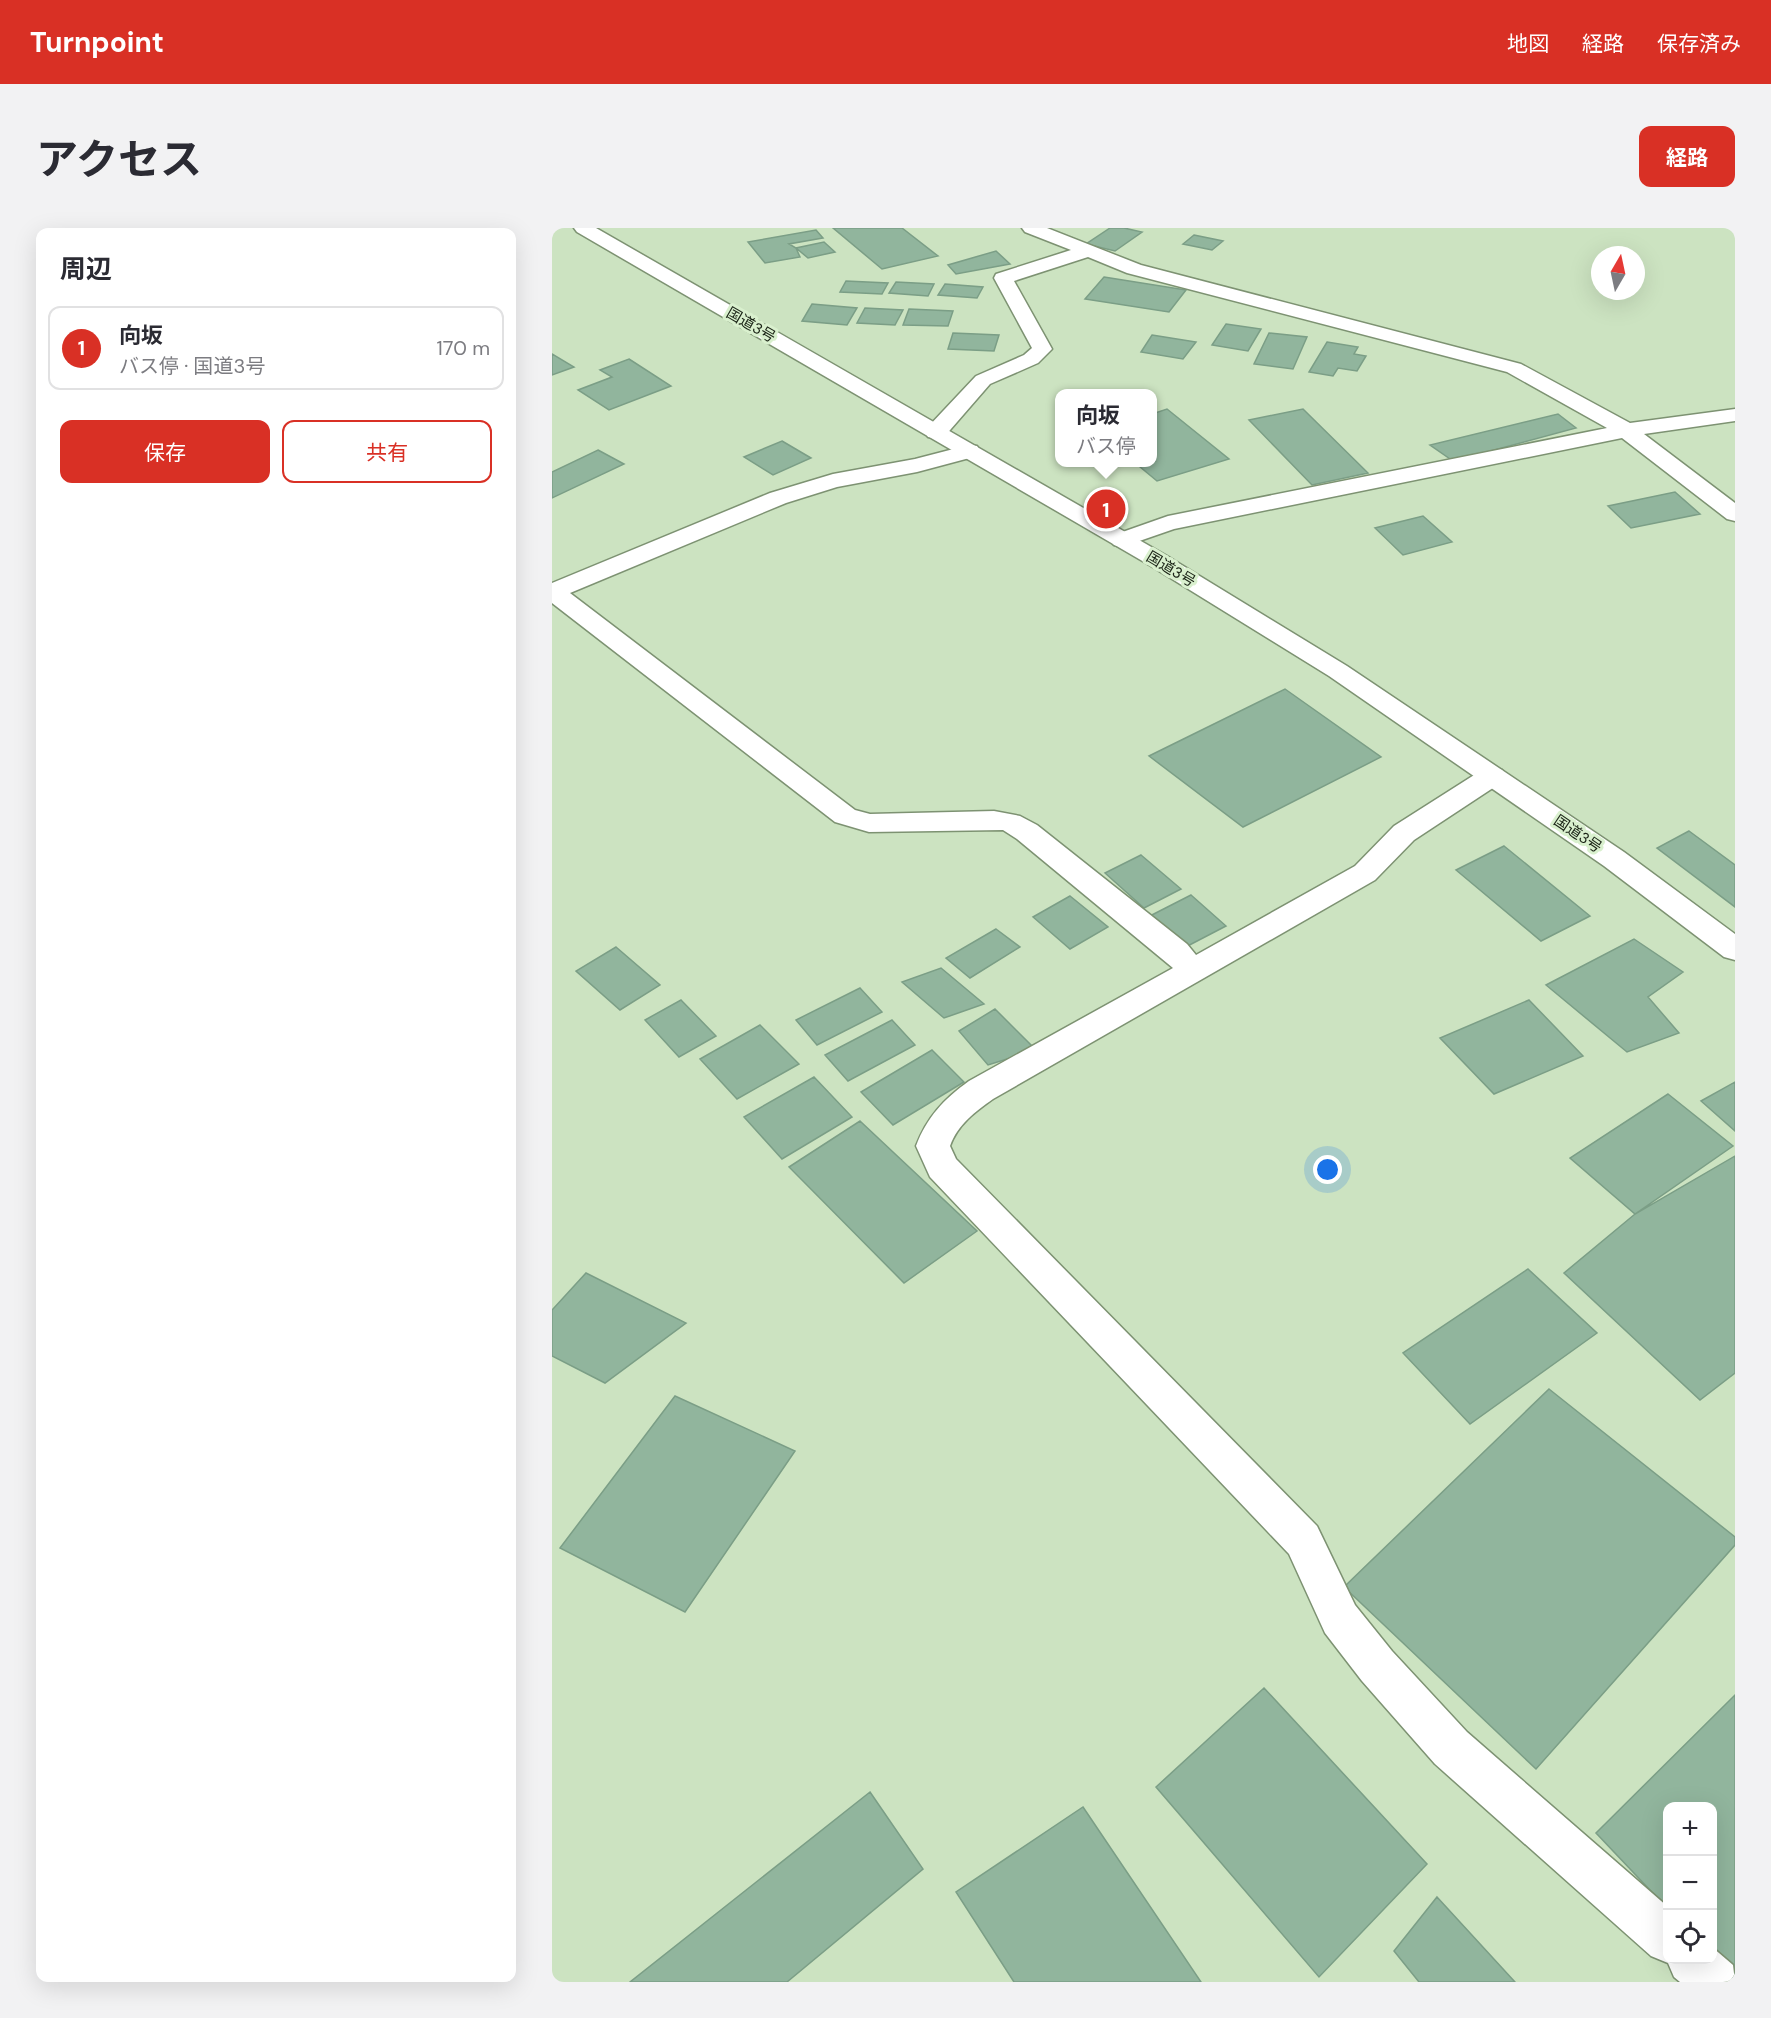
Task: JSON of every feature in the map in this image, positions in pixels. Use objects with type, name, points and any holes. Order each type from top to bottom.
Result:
[{"type":"main road","name":"国道3号","points":[[583,228],[1122,540],[1338,672],[1614,859],[1735,949]]},
{"type":"main road","points":[[1031,228],[1134,269],[1514,368],[1624,429],[1735,514]]},
{"type":"main road","points":[[936,432],[983,381],[1031,360],[1042,349],[1003,278],[1088,251]]},
{"type":"main road","points":[[1122,540],[1168,523],[1448,468],[1624,429],[1735,415]]},
{"type":"main road","points":[[969,451],[917,465],[833,481],[778,498],[553,592],[845,816],[869,823],[975,819],[1010,822],[1027,832],[1176,952],[1192,970]]},
{"type":"main road","points":[[1492,776],[1404,833],[1365,873],[981,1090],[953,1111],[938,1128],[933,1146],[942,1167],[1303,1540],[1340,1618],[1377,1666],[1451,1748],[1663,1935]]},
{"type":"main road","points":[[1696,1964],[1716,1982]]},
{"type":"building","points":[[833,228],[902,228],[938,256],[882,269]]},
{"type":"building","points":[[1110,228],[1142,232],[1115,251],[1086,244]]},
{"type":"building","points":[[816,230],[823,238],[789,244],[796,248],[800,257],[765,263],[748,242]]},
{"type":"building","points":[[1194,235],[1223,241],[1212,250],[1183,244]]},
{"type":"building","points":[[824,242],[835,252],[808,258],[796,248]]},
{"type":"building","points":[[996,251],[1010,264],[956,274],[948,265]]},
{"type":"building","points":[[1104,277],[1186,290],[1169,312],[1085,299]]},
{"type":"building","points":[[846,281],[888,283],[882,294],[840,292]]},
{"type":"building","points":[[896,282],[934,284],[928,296],[889,293]]},
{"type":"building","points":[[945,284],[983,287],[977,298],[938,295]]},
{"type":"building","points":[[812,304],[857,308],[847,325],[802,321]]},
{"type":"building","points":[[865,308],[903,310],[895,325],[857,323]]},
{"type":"building","points":[[909,309],[953,311],[948,326],[903,325]]},
{"type":"building","points":[[1226,324],[1261,329],[1248,351],[1212,345]]},
{"type":"building","points":[[953,333],[999,335],[994,351],[948,349]]},
{"type":"building","points":[[1269,333],[1307,337],[1293,369],[1254,364]]},
{"type":"building","points":[[1152,335],[1196,342],[1183,359],[1141,352]]},
{"type":"building","points":[[1327,342],[1358,347],[1354,354],[1366,356],[1357,371],[1338,368],[1333,376],[1309,372]]},
{"type":"building","points":[[552,354],[574,367],[552,375]]},
{"type":"building","points":[[629,359],[671,386],[609,410],[578,390],[612,377],[600,370]]},
{"type":"building","points":[[1167,409],[1229,459],[1157,481],[1140,467],[1157,467],[1157,412]]},
{"type":"building","points":[[1303,409],[1368,473],[1312,485],[1249,420]]},
{"type":"building","points":[[1558,414],[1576,428],[1453,461],[1430,445]]},
{"type":"building","points":[[782,441],[811,458],[773,475],[744,457]]},
{"type":"building","points":[[598,450],[624,464],[552,498],[552,472]]},
{"type":"building","points":[[1675,492],[1700,514],[1631,528],[1608,506]]},
{"type":"building","points":[[1423,516],[1452,542],[1403,555],[1375,528]]},
{"type":"building","points":[[1285,689],[1381,757],[1243,827],[1149,756]]},
{"type":"building","points":[[1689,831],[1735,865],[1735,907],[1657,848]]},
{"type":"building","points":[[1504,846],[1590,916],[1541,941],[1456,870]]},
{"type":"building","points":[[1141,855],[1181,889],[1144,908],[1105,873]]},
{"type":"building","points":[[1191,895],[1226,926],[1176,952],[1142,920]]},
{"type":"building","points":[[1070,896],[1108,927],[1070,949],[1033,917]]},
{"type":"building","points":[[996,929],[1020,947],[970,978],[946,958]]},
{"type":"building","points":[[1634,939],[1683,972],[1648,997],[1679,1033],[1627,1052],[1546,985]]},
{"type":"building","points":[[616,947],[660,985],[620,1010],[576,971]]},
{"type":"building","points":[[941,968],[984,1004],[944,1018],[902,982]]},
{"type":"building","points":[[860,988],[882,1012],[817,1045],[796,1020]]},
{"type":"building","points":[[681,1000],[716,1036],[679,1057],[645,1020]]},
{"type":"building","points":[[1529,1000],[1583,1056],[1494,1094],[1440,1038]]},
{"type":"building","points":[[995,1009],[1036,1050],[988,1065],[959,1031]]},
{"type":"building","points":[[892,1020],[915,1045],[848,1081],[825,1055]]},
{"type":"building","points":[[760,1025],[799,1064],[737,1099],[700,1059]]},
{"type":"building","points":[[932,1050],[964,1082],[893,1125],[861,1092]]},
{"type":"building","points":[[814,1077],[852,1117],[782,1159],[744,1117]]},
{"type":"building","points":[[1735,1082],[1735,1131],[1701,1101]]},
{"type":"building","points":[[1668,1094],[1733,1146],[1635,1214],[1570,1158]]},
{"type":"building","points":[[860,1121],[977,1231],[904,1283],[789,1167]]},
{"type":"building","points":[[1735,1156],[1735,1373],[1700,1400],[1564,1273],[1635,1214]]},
{"type":"building","points":[[1528,1269],[1597,1333],[1470,1424],[1403,1353]]},
{"type":"building","points":[[586,1273],[686,1323],[605,1383],[552,1356],[552,1310]]},
{"type":"building","points":[[1549,1389],[1735,1537],[1735,1545],[1536,1769],[1344,1587]]},
{"type":"building","points":[[675,1396],[795,1451],[685,1612],[560,1548]]},
{"type":"building","points":[[1264,1688],[1427,1864],[1319,1977],[1156,1787]]},
{"type":"building","points":[[1735,1695],[1735,1981],[1717,1962],[1717,1802],[1663,1802],[1663,1904],[1596,1833]]},
{"type":"building","points":[[870,1792],[923,1869],[787,1982],[630,1982]]},
{"type":"building","points":[[1083,1807],[1201,1982],[1014,1982],[956,1892]]},
{"type":"building","points":[[1437,1897],[1515,1982],[1419,1982],[1394,1951]]},
{"type":"place","name":"向坂","points":[[1106,509]]}]
